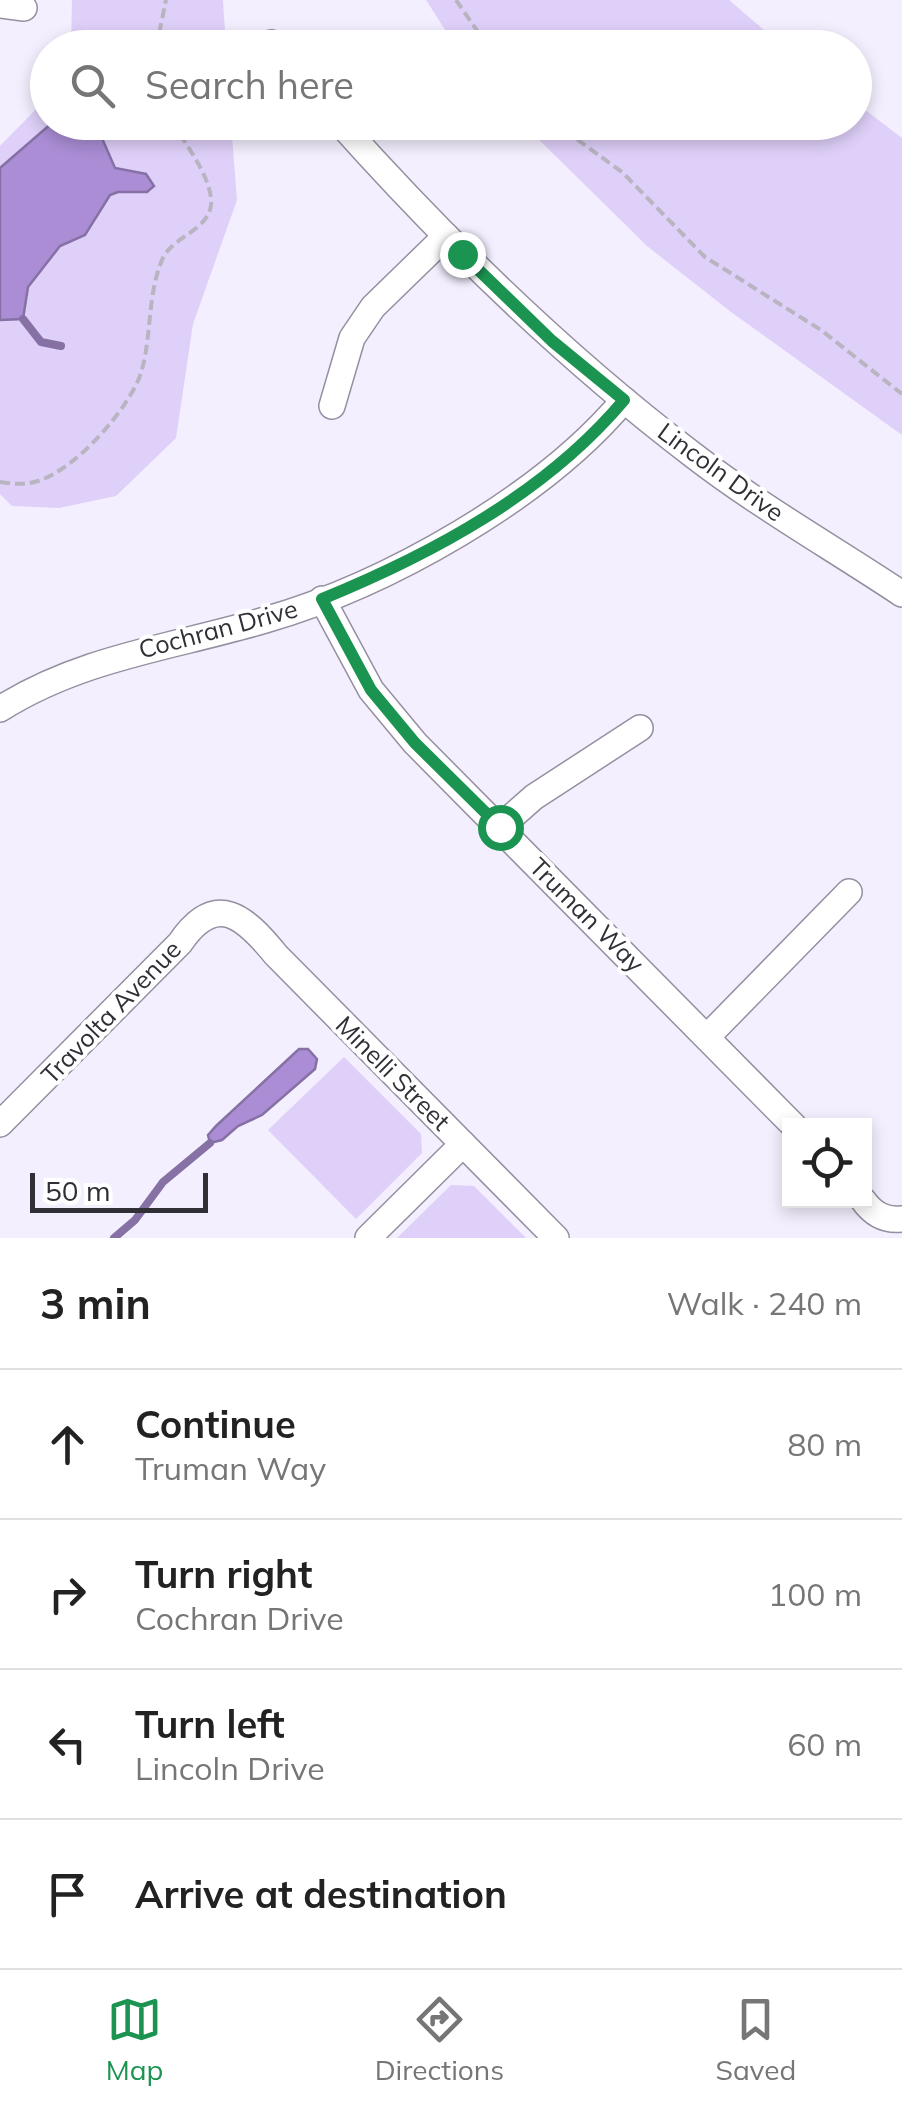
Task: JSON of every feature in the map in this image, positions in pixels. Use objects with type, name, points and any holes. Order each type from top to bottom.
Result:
[{"type":"street","name":"Lincoln Drive","points":[[356,140],[528,320],[624,400],[734,484],[902,594]]},
{"type":"street","points":[[332,406],[352,338],[374,307],[446,236]]},
{"type":"street","name":"Cochran Drive","points":[[2,704],[122,654],[268,620],[413,558],[503,506],[565,459],[624,400]]},
{"type":"street","name":"Truman Way","points":[[322,599],[371,690],[415,743],[786,1118]]},
{"type":"street","points":[[500,827],[534,796],[640,728]]},
{"type":"street","points":[[707,1036],[849,892]]},
{"type":"street","name":"Travolta Avenue","points":[[0,1124],[180,943],[194,923],[210,915],[227,914]]},
{"type":"street","name":"Minelli Street","points":[[227,914],[244,920],[556,1238]]},
{"type":"street","points":[[368,1238],[463,1144]]},
{"type":"street","points":[[869,1208],[896,1220]]},
{"type":"path","points":[[160,30],[166,0]]},
{"type":"path","points":[[456,0],[476,30]]},
{"type":"path","points":[[0,482],[21,485],[64,468],[88,448],[134,391],[146,352],[155,282],[164,255],[203,222],[210,211],[208,186],[183,140]]},
{"type":"path","points":[[578,140],[622,172],[705,256],[821,330],[902,394]]},
{"type":"shaded area","points":[[72,0],[223,0],[225,30],[71,30]]},
{"type":"shaded area","points":[[426,0],[729,0],[764,30],[445,30]]},
{"type":"shaded area","points":[[30,115],[30,140],[232,140],[237,200],[193,324],[176,438],[116,496],[59,508],[12,506],[0,494],[0,146]]},
{"type":"shaded area","points":[[872,115],[902,138],[902,435],[731,312],[647,246],[539,140],[872,140]]},
{"type":"shaded area","points":[[32,140],[103,140],[115,168],[146,174],[154,186],[147,192],[110,195],[85,235],[60,246],[28,287],[23,319],[0,320],[0,168]]},
{"type":"shaded area","points":[[299,1049],[308,1049],[317,1059],[315,1069],[262,1115],[238,1126],[222,1140],[210,1143],[208,1135],[216,1126]]},
{"type":"shaded area","points":[[344,1057],[421,1134],[422,1153],[356,1219],[268,1130]]},
{"type":"shaded area","points":[[451,1185],[474,1186],[526,1238],[397,1238]]},
{"type":"waterway","points":[[23,319],[41,342],[61,346]]},
{"type":"waterway","points":[[114,1238],[135,1220],[163,1182],[210,1143]]},
{"type":"route","points":[[462,254],[552,341],[624,400],[565,459],[503,506],[372,579],[322,599],[371,690],[415,743],[500,827]]}]
